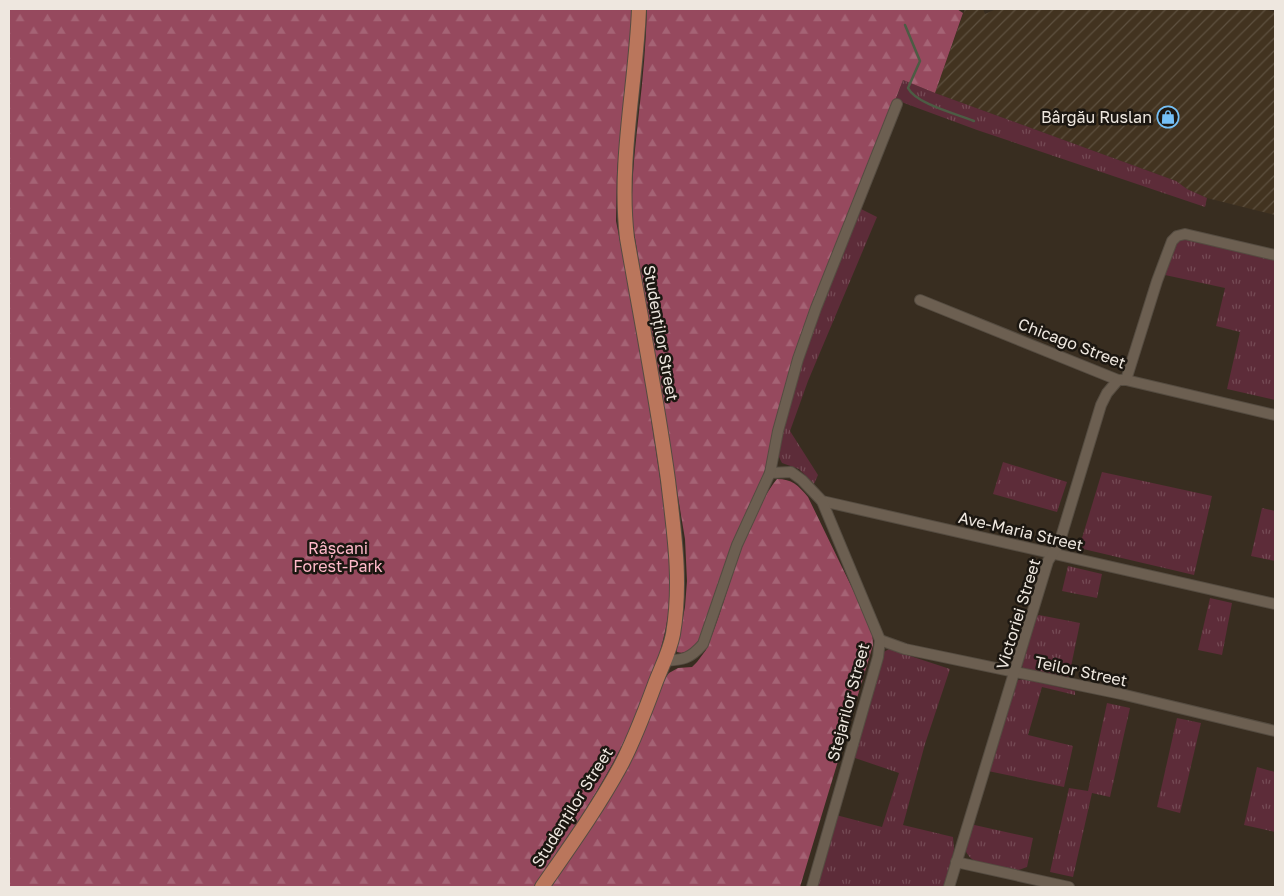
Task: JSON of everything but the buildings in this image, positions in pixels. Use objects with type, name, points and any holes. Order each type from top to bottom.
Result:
[{"type":"main road","name":"Studenților Street","points":[[542,887],[588,821],[621,766],[664,662],[672,636],[676,612],[678,581],[676,546],[664,453],[627,238],[624,205],[626,164],[637,61],[639,9]]},
{"type":"street","points":[[664,662],[683,660],[694,654],[703,644],[737,545],[770,473],[778,431],[798,359],[816,308],[897,104]]},
{"type":"street","name":"Victoriei Street","points":[[949,887],[1048,561],[1059,544],[1101,405],[1106,394],[1122,380],[1172,241],[1177,236],[1185,234],[1275,255]]},
{"type":"street","name":"Chicago Street","points":[[920,300],[1122,380],[1275,415]]},
{"type":"street","points":[[770,473],[791,472],[802,480],[822,501]]},
{"type":"street","name":"Ave-Maria Street","points":[[822,501],[1275,604]]},
{"type":"street","name":"Stejarilor Street","points":[[812,887],[878,657],[880,640],[822,501]]},
{"type":"street","name":"Teilor Street","points":[[880,640],[905,649],[1121,694],[1275,731]]},
{"type":"street","points":[[956,862],[1069,887]]},
{"type":"shaded area","points":[[965,9],[983,9],[985,14],[994,9],[1264,9],[1275,12],[1275,215],[1207,198],[1187,189],[1176,181],[935,93]]},
{"type":"green space","name":"Râșcani Forest-Park","points":[[9,9],[632,9],[617,171],[616,221],[639,338],[670,545],[672,579],[667,621],[657,662],[643,702],[604,779],[535,887],[9,887]]},
{"type":"green space","points":[[647,9],[957,9],[963,13],[935,93],[903,80],[799,350],[764,474],[700,639],[690,650],[681,653],[677,652],[677,648],[685,607],[687,581],[685,539],[632,220],[632,193]]},
{"type":"green space","points":[[903,80],[1176,181],[1187,189],[1207,198],[1205,207],[977,130],[904,103],[896,99]]},
{"type":"green space","points":[[861,209],[877,217],[808,381],[790,431],[818,475],[814,484],[799,469],[782,463],[779,457],[779,440],[809,339]]},
{"type":"green space","points":[[1180,239],[1196,240],[1275,258],[1275,400],[1227,389],[1240,332],[1216,326],[1225,288],[1165,275],[1175,244]]},
{"type":"green space","points":[[1003,462],[1067,482],[1057,512],[993,494]]},
{"type":"green space","points":[[1102,472],[1212,496],[1194,575],[1079,548]]},
{"type":"green space","points":[[777,479],[787,480],[794,484],[808,497],[872,629],[873,645],[800,887],[549,887],[654,705],[664,680],[669,673],[678,668],[692,667],[706,650],[745,538],[754,517]]},
{"type":"green space","points":[[1262,508],[1275,511],[1275,561],[1251,556]]},
{"type":"green space","points":[[1068,566],[1102,574],[1097,598],[1062,591]]},
{"type":"green space","points":[[1210,598],[1232,603],[1222,655],[1198,650]]},
{"type":"green space","points":[[1039,615],[1080,623],[1068,681],[1023,670],[1022,664],[1036,617]]},
{"type":"green space","points":[[889,649],[950,669],[925,744],[903,825],[953,837],[954,849],[946,887],[818,887],[815,885],[836,815],[882,827],[899,773],[852,757],[882,653]]},
{"type":"green space","points":[[1024,679],[1075,691],[1075,695],[1042,687],[1028,735],[1073,746],[1064,787],[988,771],[1016,683],[1018,680]]},
{"type":"green space","points":[[1107,703],[1130,708],[1110,797],[1092,793],[1073,877],[1050,872],[1069,788],[1088,791]]},
{"type":"green space","points":[[1177,718],[1201,723],[1180,813],[1157,807]]},
{"type":"green space","points":[[1257,767],[1275,772],[1275,832],[1244,825]]},
{"type":"green space","points":[[970,824],[1033,838],[1027,867],[1016,871],[976,862],[965,850],[965,841]]},
{"type":"waterway","points":[[905,25],[920,61],[908,88],[912,94],[928,104],[974,121]]},
{"type":"place","name":"Bârgău Ruslan","points":[[1168,117]]}]
